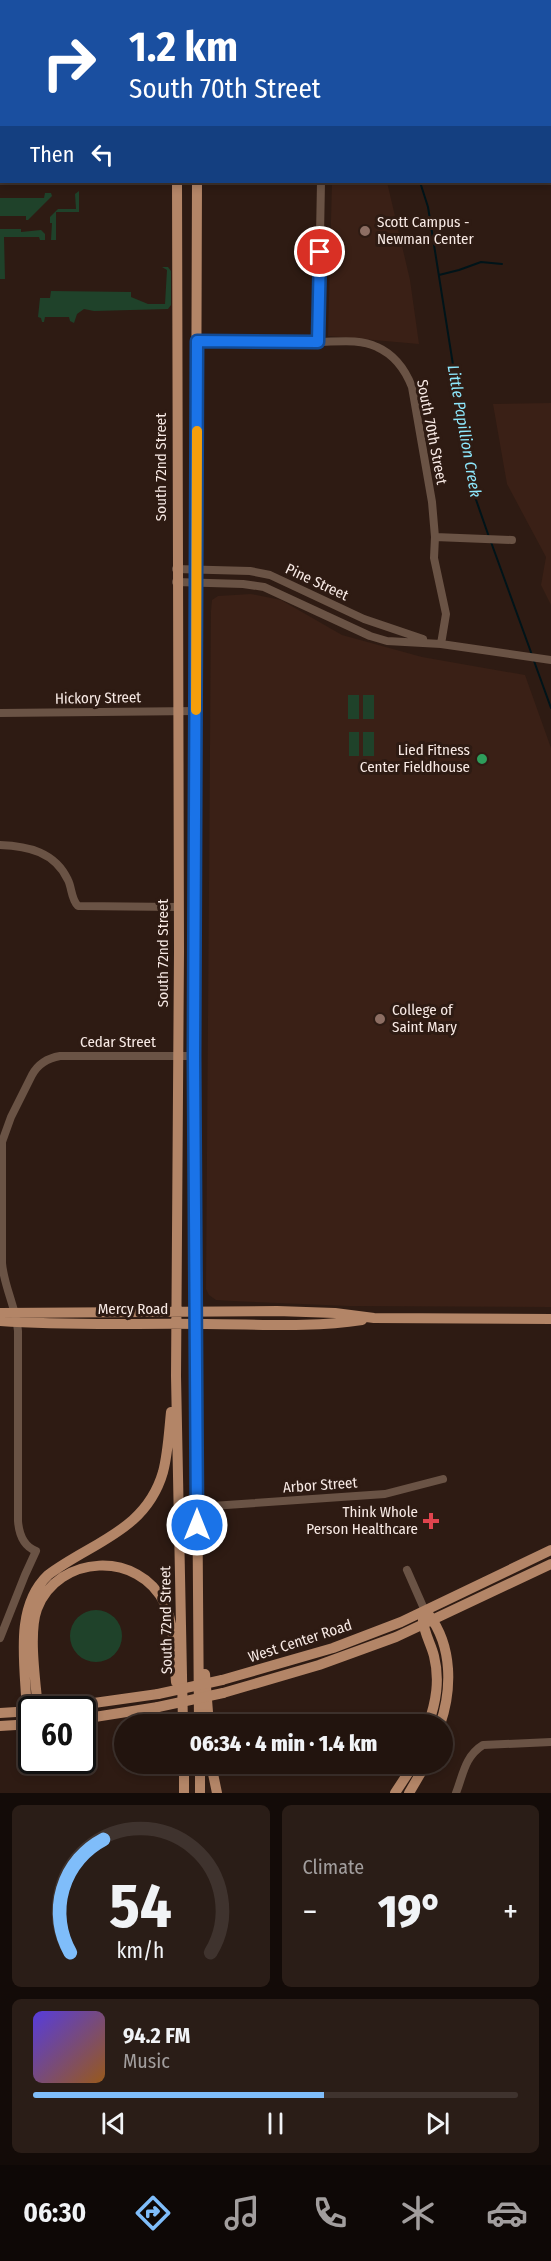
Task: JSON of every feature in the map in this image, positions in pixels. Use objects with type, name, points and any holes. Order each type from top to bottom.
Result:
[{"type":"main road","name":"South 72nd Street","points":[[177,183],[177,1376],[181,1714]]},
{"type":"main road","name":"South 72nd Street","points":[[197,183],[194,1056],[199,1714]]},
{"type":"main road","name":"Mercy Road","points":[[0,1321],[17,1317],[177,1311],[306,1312],[374,1318],[551,1319]]},
{"type":"main road","name":"Mercy Road","points":[[0,1313],[48,1324],[328,1323],[374,1318]]},
{"type":"main road","points":[[31,1696],[24,1628],[30,1599],[40,1582],[48,1575],[128,1526],[152,1498],[165,1464],[177,1376]]},
{"type":"main road","name":"West Center Road","points":[[96,1703],[158,1694],[222,1680],[333,1648],[425,1611],[551,1550]]},
{"type":"main road","points":[[197,1559],[208,1714]]},
{"type":"main road","name":"West Center Road","points":[[96,1717],[223,1693],[332,1661],[428,1623],[551,1564]]},
{"type":"main road","points":[[32,1696],[33,1631],[41,1600],[54,1584],[70,1572],[92,1566],[111,1565],[130,1571],[147,1581],[164,1603],[173,1641],[180,1714]]},
{"type":"main road","points":[[425,1611],[437,1676],[435,1703],[432,1714]]},
{"type":"main road","points":[[428,1623],[445,1651],[449,1676],[448,1698],[443,1714]]},
{"type":"main road","points":[[0,1713],[18,1712]]},
{"type":"main road","points":[[0,1726],[18,1725]]},
{"type":"main road","points":[[183,1774],[184,1789]]},
{"type":"main road","points":[[200,1774],[200,1793]]},
{"type":"main road","points":[[213,1774],[217,1793]]},
{"type":"main road","points":[[395,1793],[407,1774]]},
{"type":"main road","points":[[410,1793],[420,1774]]},
{"type":"street","points":[[318,342],[321,183]]},
{"type":"street","name":"South 70th Street","points":[[197,341],[346,341],[375,345],[398,362],[407,373],[414,398],[432,502],[434,558],[446,614],[441,644]]},
{"type":"street","points":[[435,537],[512,540]]},
{"type":"street","name":"Pine Street","points":[[176,569],[250,571],[270,575],[364,619],[394,631],[441,644]]},
{"type":"street","name":"Pine Street","points":[[177,582],[264,587],[370,636],[387,641],[441,644],[551,660]]},
{"type":"street","name":"Hickory Street","points":[[0,713],[196,711]]},
{"type":"street","points":[[0,845],[31,848],[48,856],[65,874],[74,902],[78,906],[178,907]]},
{"type":"street","name":"Cedar Street","points":[[1,1225],[3,1136],[32,1075],[44,1062],[60,1056],[194,1056]]},
{"type":"street","points":[[0,1638],[36,1551],[30,1549],[22,1539],[18,1521],[17,1317],[3,1274],[1,1225]]},
{"type":"street","name":"Arbor Street","points":[[197,1507],[385,1494],[443,1479]]},
{"type":"street","points":[[407,1570],[425,1611]]},
{"type":"street","points":[[456,1793],[466,1763],[477,1749],[493,1743],[551,1742]]},
{"type":"shaded area","name":"Scott Campus - Newman Center","points":[[332,183],[387,183],[410,280],[419,344],[328,336]]},
{"type":"shaded area","points":[[551,403],[551,605],[541,585],[546,557],[507,484],[493,404]]},
{"type":"shaded area","name":"College of Saint Mary","points":[[251,594],[281,600],[342,635],[422,657],[525,675],[551,748],[551,1307],[349,1306],[233,1301],[216,1300],[209,1295],[206,1289],[211,611],[212,600],[218,596]]},
{"type":"green space","points":[[79,191],[79,212],[56,212],[56,240],[51,240],[50,217],[58,209],[76,209],[75,194]]},
{"type":"green space","points":[[45,193],[51,193],[52,196],[28,220],[26,216],[0,216],[0,198],[44,198]]},
{"type":"green space","points":[[0,229],[21,229],[21,232],[41,230],[45,234],[45,240],[40,240],[39,237],[4,237],[5,279],[0,279]]},
{"type":"green space","points":[[162,267],[168,267],[171,271],[171,305],[168,309],[94,311],[84,309],[77,314],[74,323],[69,317],[45,317],[42,322],[38,317],[40,298],[50,298],[51,291],[131,292],[131,297],[148,304],[165,304],[167,270]]},
{"type":"green space","points":[[348,695],[359,695],[359,719],[348,719]]},
{"type":"green space","points":[[363,695],[374,695],[374,719],[363,719]]},
{"type":"green space","points":[[349,732],[359,732],[359,756],[349,756]]},
{"type":"green space","points":[[363,732],[374,732],[374,756],[363,756]]},
{"type":"green space","points":[[96,1610],[106,1612],[114,1618],[120,1626],[122,1636],[120,1646],[114,1654],[106,1660],[96,1662],[86,1660],[78,1654],[72,1646],[70,1636],[72,1626],[78,1618],[86,1612]]},
{"type":"waterway","name":"Little Papillion Creek","points":[[420,183],[428,207],[473,491],[489,537]]},
{"type":"waterway","points":[[439,275],[481,262],[502,264]]},
{"type":"waterway","name":"Little Papillion Creek","points":[[491,542],[532,655]]},
{"type":"waterway","name":"Little Papillion Creek","points":[[534,661],[551,708]]},
{"type":"slow traffic","points":[[196,710],[197,431]]},
{"type":"place","name":"Scott Campus - Newman Center","points":[[365,231]]},
{"type":"place","name":"Lied Fitness Center Fieldhouse","points":[[482,759]]},
{"type":"place","name":"College of Saint Mary","points":[[380,1019]]},
{"type":"place","name":"Think Whole Person Healthcare","points":[[431,1521]]},
{"type":"route","points":[[197,1525],[194,1056],[197,341],[318,342],[320,252]]}]
